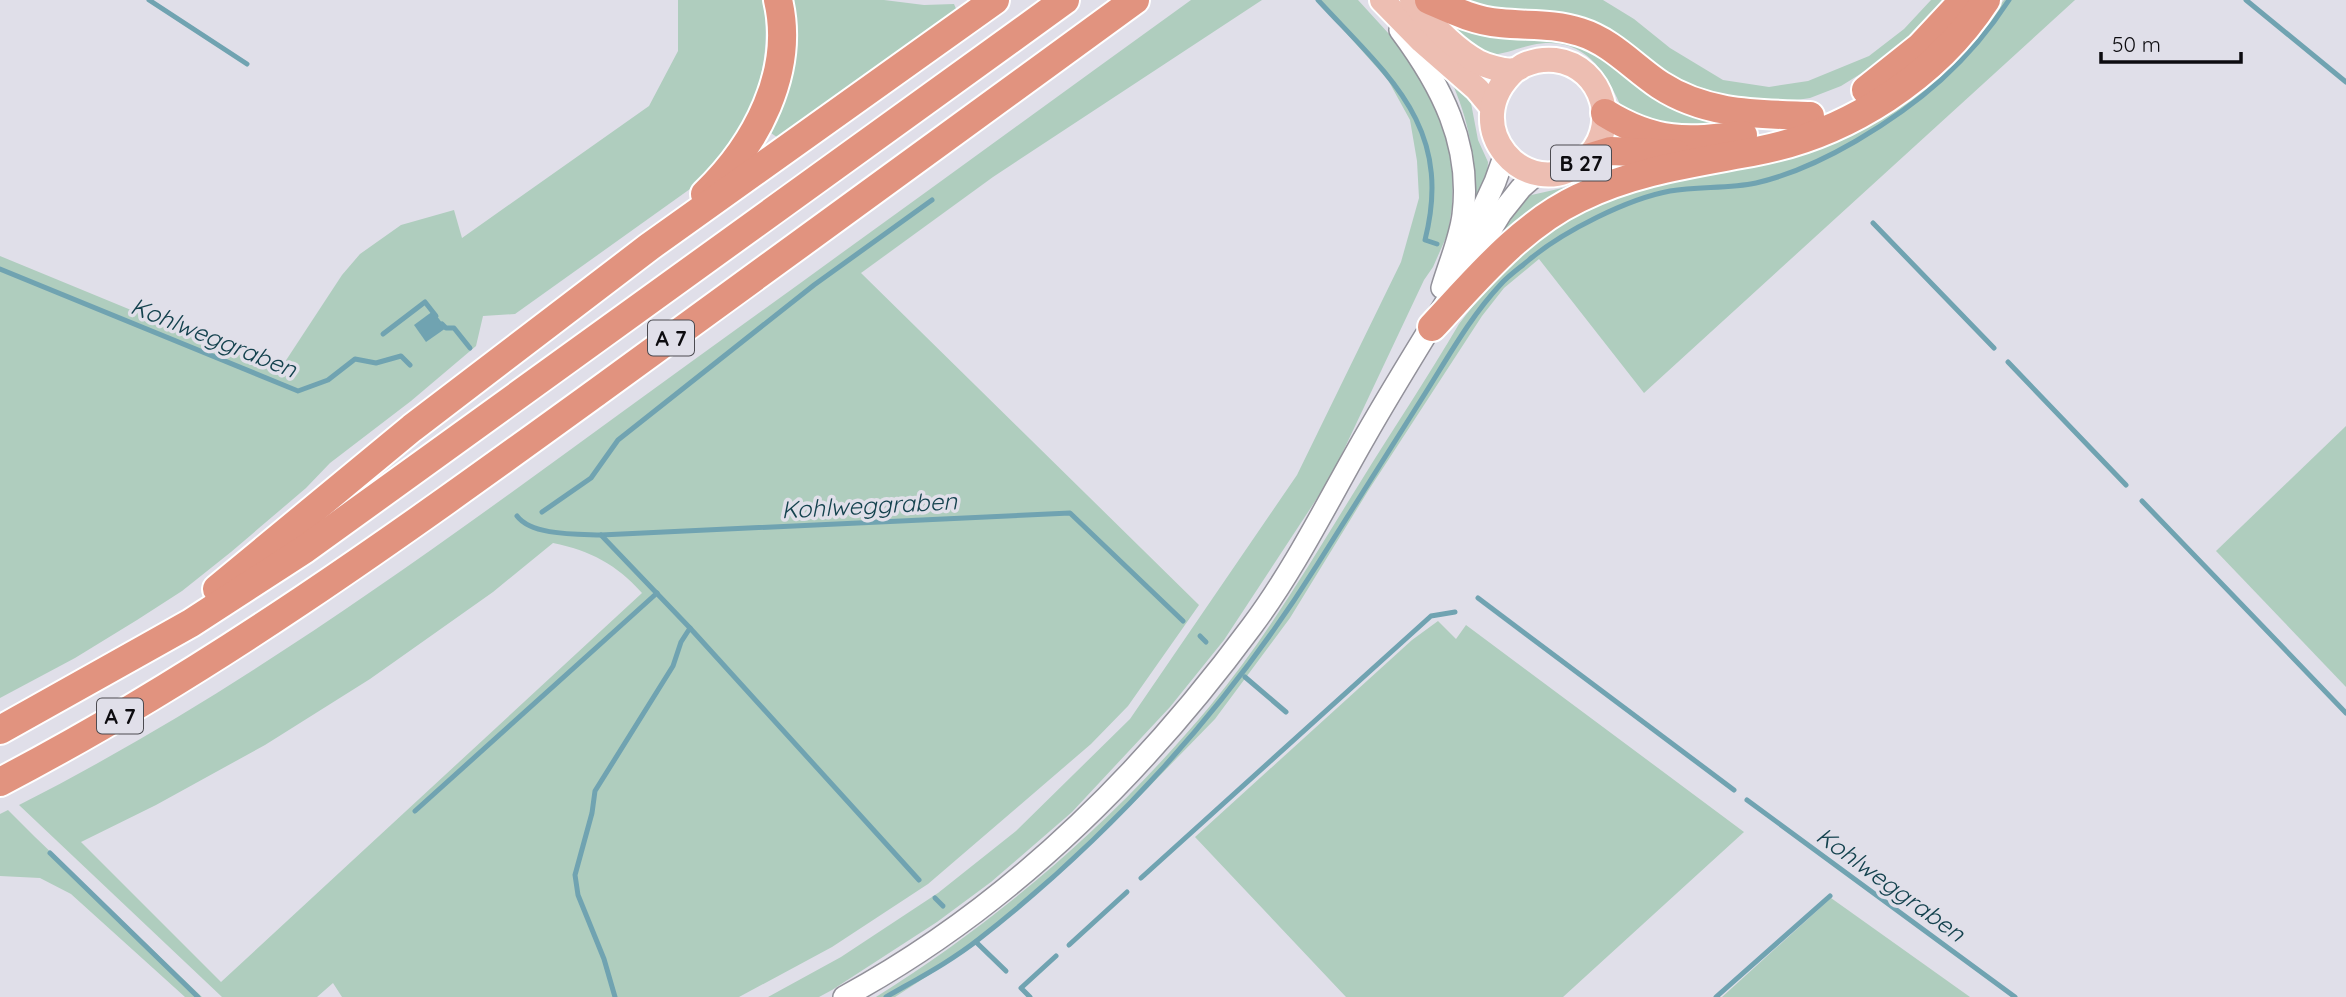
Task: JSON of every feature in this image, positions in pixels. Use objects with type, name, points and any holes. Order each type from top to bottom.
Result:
[{"type":"highway","points":[[649,247],[709,191],[741,153],[766,111],[781,62],[782,19],[778,0]]},
{"type":"highway","points":[[143,651],[412,428],[649,247],[995,0]]},
{"type":"highway","name":"A 7","points":[[1,729],[191,623],[305,549],[1065,0]]},
{"type":"highway","name":"A 7","points":[[0,782],[118,717],[201,666],[417,523],[1135,0]]},
{"type":"highway","points":[[1429,0],[1476,19],[1550,25],[1579,32],[1615,49],[1660,84],[1685,99],[1712,108],[1735,113],[1810,116]]},
{"type":"highway","points":[[1605,113],[1625,125],[1656,137],[1684,140],[1752,134],[1781,128],[1866,89],[1928,39],[1964,0]]},
{"type":"highway","points":[[1432,327],[1497,258],[1524,234],[1576,199],[1625,179],[1720,156],[1786,144],[1833,126],[1879,102],[1920,74],[1956,39],[1986,0]]},
{"type":"highway","points":[[1588,158],[1611,151],[1720,156]]},
{"type":"main road","points":[[1380,0],[1477,89],[1492,107]]},
{"type":"main road","points":[[1380,0],[1435,81],[1452,117],[1461,145],[1465,181],[1463,217],[1442,288]]},
{"type":"main road","name":"B 27","points":[[1412,0],[1441,32],[1479,62],[1514,70],[1545,60],[1567,63],[1593,82],[1605,113],[1601,137],[1588,158],[1570,169],[1549,174],[1520,166],[1505,154]]},
{"type":"main road","points":[[1373,423],[1477,222],[1505,154],[1493,132],[1492,107],[1500,86],[1514,70]]},
{"type":"main road","points":[[844,997],[872,982],[1016,881],[1099,806],[1155,748],[1254,624],[1501,213],[1521,188],[1538,173]]},
{"type":"green space","points":[[678,0],[763,0],[765,53],[758,87],[737,136],[715,164],[690,189],[515,314],[483,316],[476,346],[411,401],[330,463],[306,488],[182,591],[75,658],[0,698],[0,256],[279,371],[342,275],[360,254],[401,225],[454,210],[462,238],[649,106],[678,51]]},
{"type":"green space","points":[[792,0],[884,0],[924,5],[954,4],[957,11],[781,140],[771,133],[792,68],[795,34]]},
{"type":"green space","points":[[1191,0],[1262,0],[993,177],[861,273],[1199,605],[1128,706],[1091,744],[928,884],[832,947],[739,997],[342,997],[333,983],[317,997],[222,997],[19,805],[175,718],[326,622],[546,468]],"holes":[[[553,543],[602,560],[642,593],[221,982],[81,842],[156,805],[265,745],[370,679],[493,592]]]},
{"type":"green space","points":[[1317,0],[1358,0],[1400,46],[1435,98],[1451,149],[1453,179],[1448,233],[1331,477],[1224,640],[1170,707],[1072,812],[991,882],[937,922],[832,990],[819,997],[768,997],[841,957],[938,893],[1016,831],[1130,719],[1297,475],[1401,262],[1419,198],[1417,161],[1410,120],[1388,80]]},
{"type":"green space","points":[[1458,0],[1603,0],[1634,19],[1670,48],[1723,80],[1769,87],[1808,81],[1869,56],[1904,29],[1931,0],[1942,0],[1901,44],[1870,68],[1841,86],[1810,98],[1784,102],[1722,99]]},
{"type":"green space","points":[[2004,0],[2075,0],[1644,393],[1539,259],[1504,288],[1482,316],[1368,491],[1290,618],[1215,719],[1074,860],[975,945],[895,997],[876,997],[968,934],[1055,865],[1174,748],[1210,706],[1271,624],[1459,324],[1506,269],[1531,246],[1558,226],[1618,194],[1688,175],[1783,160],[1861,129],[1914,96],[1938,76],[1983,28]]},
{"type":"green space","points":[[1444,18],[1573,42],[1759,124],[1674,132],[1623,111],[1609,82],[1591,59],[1579,51],[1566,45],[1550,43],[1490,55],[1458,36]]},
{"type":"green space","points":[[1453,76],[1471,103],[1478,140],[1488,162],[1487,176],[1473,206],[1474,172],[1470,140],[1450,78]]},
{"type":"green space","points":[[1653,161],[1488,246],[1527,196],[1576,185],[1607,165]]},
{"type":"green space","points":[[2346,426],[2346,687],[2216,551]]},
{"type":"green space","points":[[1438,621],[1456,639],[1466,625],[1744,832],[1563,997],[1346,997],[1195,837],[1412,640]]},
{"type":"green space","points":[[8,810],[202,997],[185,997],[71,894],[40,878],[0,876],[0,814]]},
{"type":"green space","points":[[1831,898],[1970,997],[1722,997]]},
{"type":"water","points":[[433,311],[446,328],[426,342],[414,325]]},
{"type":"waterway","points":[[149,0],[247,64]]},
{"type":"waterway","points":[[1318,0],[1390,79],[1409,106],[1422,134],[1430,165],[1432,200],[1425,240],[1437,244]]},
{"type":"waterway","points":[[886,997],[957,955],[1028,899],[1120,813],[1206,719],[1282,618],[1458,340],[1489,297],[1508,277],[1560,238],[1635,201],[1670,191],[1735,186],[1769,180],[1844,148],[1901,112],[1941,80],[1977,43],[2009,0]]},
{"type":"waterway","points":[[2246,0],[2346,82]]},
{"type":"waterway","points":[[542,512],[591,478],[618,440],[814,285],[932,200]]},
{"type":"waterway","points":[[1873,223],[1994,348]]},
{"type":"waterway","name":"Kohlweggraben","points":[[0,269],[298,391],[328,380],[355,359],[376,363],[401,356],[410,365]]},
{"type":"waterway","points":[[383,334],[425,302],[436,316]]},
{"type":"waterway","points":[[442,324],[446,328],[454,328],[470,348]]},
{"type":"waterway","points":[[2008,362],[2126,485]]},
{"type":"waterway","points":[[2142,501],[2346,713]]},
{"type":"waterway","name":"Kohlweggraben","points":[[517,516],[524,523],[544,531],[601,535],[1070,513],[1183,621]]},
{"type":"waterway","points":[[601,535],[690,628],[919,880]]},
{"type":"waterway","points":[[415,811],[657,593]]},
{"type":"waterway","name":"Kohlweggraben","points":[[1478,598],[1734,790]]},
{"type":"waterway","points":[[1141,878],[1431,616],[1455,612]]},
{"type":"waterway","points":[[615,997],[604,959],[578,895],[575,875],[592,813],[595,791],[673,666],[681,642],[690,628]]},
{"type":"waterway","name":"Kohlweggraben","points":[[1200,636],[1206,642]]},
{"type":"waterway","name":"Kohlweggraben","points":[[1245,677],[1286,712]]},
{"type":"waterway","name":"Kohlweggraben","points":[[1747,800],[2015,997]]},
{"type":"waterway","points":[[50,853],[198,997]]},
{"type":"waterway","points":[[1069,945],[1127,892]]},
{"type":"waterway","points":[[1716,997],[1830,896]]},
{"type":"waterway","points":[[935,898],[943,906]]},
{"type":"waterway","points":[[976,942],[1006,971]]},
{"type":"waterway","points":[[1030,997],[1021,988],[1056,956]]}]
